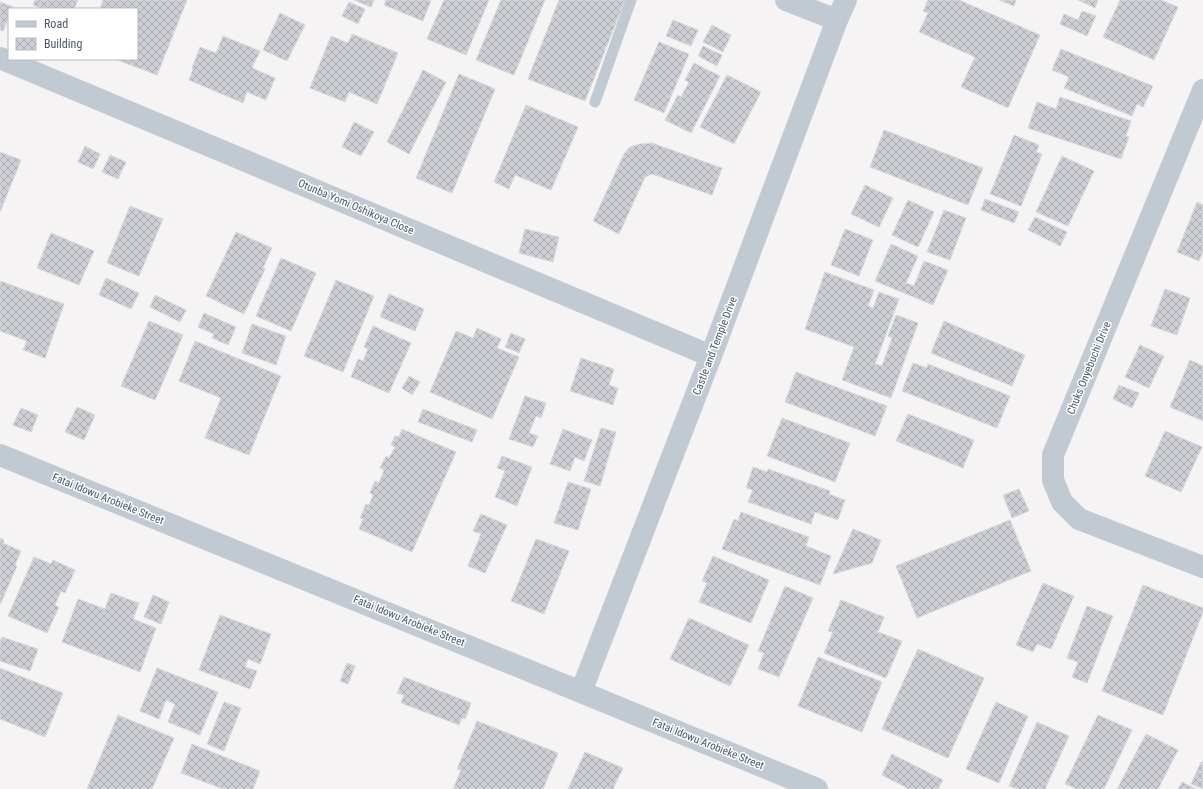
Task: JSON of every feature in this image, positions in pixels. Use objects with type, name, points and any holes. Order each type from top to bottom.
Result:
[{"type":"street","points":[[786,0],[837,20]]},
{"type":"street","name":"Castle and Temple Drive","points":[[581,692],[712,356],[837,20],[846,0]]},
{"type":"street","name":"Otunba Yomi Oshikoya Close","points":[[0,58],[712,356]]},
{"type":"street","name":"Chuks Onyebuchi Drive","points":[[1203,90],[1053,455],[1053,480],[1062,502],[1079,519],[1203,567]]},
{"type":"street","name":"Fatai Idowu Arobieke Street","points":[[0,455],[817,789]]},
{"type":"lane","points":[[595,102],[631,0]]},
{"type":"building","points":[[35,0],[78,0],[74,8],[41,8],[33,5]]},
{"type":"building","points":[[103,0],[187,0],[157,75],[118,60],[138,60],[138,8],[100,8]]},
{"type":"building","points":[[354,0],[374,0],[371,7]]},
{"type":"building","points":[[386,0],[431,0],[423,21],[384,5]]},
{"type":"building","points":[[444,0],[489,0],[466,55],[427,39]]},
{"type":"building","points":[[501,0],[545,0],[514,75],[476,60]]},
{"type":"building","points":[[559,0],[625,0],[585,101],[528,79]]},
{"type":"building","points":[[928,0],[959,0],[1040,35],[1008,108],[961,87],[975,57],[919,32],[928,13],[923,11]]},
{"type":"building","points":[[999,0],[1016,0],[1014,6]]},
{"type":"building","points":[[1078,0],[1098,0],[1095,8]]},
{"type":"building","points":[[1120,0],[1161,0],[1178,7],[1154,60],[1103,37]]},
{"type":"building","points":[[0,2],[13,8],[8,8],[8,19],[3,31],[0,30]]},
{"type":"building","points":[[349,2],[365,9],[358,24],[342,16]]},
{"type":"building","points":[[1082,11],[1096,16],[1087,36],[1060,24],[1064,14],[1078,20]]},
{"type":"building","points":[[280,13],[305,25],[287,61],[263,50]]},
{"type":"building","points":[[673,20],[698,30],[691,46],[666,36]]},
{"type":"building","points":[[712,25],[731,35],[723,52],[703,42]]},
{"type":"building","points":[[352,34],[398,53],[377,104],[349,92],[345,102],[310,88],[331,36],[348,43]]},
{"type":"building","points":[[223,36],[260,51],[252,68],[275,78],[266,100],[247,92],[243,103],[189,80],[200,47],[216,53]]},
{"type":"building","points":[[659,42],[689,54],[664,113],[634,100]]},
{"type":"building","points":[[703,46],[722,55],[717,66],[698,56]]},
{"type":"building","points":[[1061,49],[1153,86],[1143,107],[1137,104],[1132,116],[1064,88],[1069,77],[1052,70]]},
{"type":"building","points":[[694,63],[720,76],[691,133],[665,120],[678,95],[681,97],[689,82],[685,80]]},
{"type":"building","points":[[423,70],[446,82],[409,154],[387,142]]},
{"type":"building","points":[[459,74],[495,89],[452,193],[416,178]]},
{"type":"building","points":[[727,75],[761,92],[734,144],[700,127]]},
{"type":"building","points":[[1060,97],[1131,121],[1126,136],[1129,137],[1121,159],[1028,128],[1037,102],[1056,109]]},
{"type":"building","points":[[526,105],[578,127],[551,190],[515,175],[509,189],[494,182]]},
{"type":"building","points":[[354,122],[374,132],[361,156],[342,147]]},
{"type":"building","points":[[884,130],[983,168],[968,205],[870,167]]},
{"type":"building","points":[[1014,135],[1039,145],[1036,152],[1042,154],[1021,206],[990,194]]},
{"type":"building","points":[[652,143],[722,168],[712,195],[652,174],[645,177],[619,234],[593,221],[624,154],[630,147]]},
{"type":"building","points":[[85,146],[100,154],[93,169],[78,162]]},
{"type":"building","points":[[0,152],[21,160],[0,212]]},
{"type":"building","points":[[110,155],[126,162],[118,179],[102,172]]},
{"type":"building","points":[[1062,156],[1094,171],[1068,226],[1036,212]]},
{"type":"building","points":[[865,185],[893,198],[879,227],[851,214]]},
{"type":"building","points":[[985,199],[1019,212],[1014,223],[981,210]]},
{"type":"building","points":[[908,200],[934,212],[918,247],[892,235]]},
{"type":"building","points":[[1197,202],[1203,205],[1203,251],[1199,261],[1177,252]]},
{"type":"building","points":[[130,206],[163,219],[139,276],[107,263]]},
{"type":"building","points":[[944,210],[966,218],[950,260],[927,252]]},
{"type":"building","points":[[1035,217],[1067,232],[1060,246],[1028,230]]},
{"type":"building","points":[[525,229],[559,237],[553,262],[519,253]]},
{"type":"building","points":[[845,229],[873,240],[859,276],[831,265]]},
{"type":"building","points":[[236,232],[272,248],[263,268],[265,269],[244,314],[206,296]]},
{"type":"building","points":[[51,233],[94,251],[79,285],[37,268]]},
{"type":"building","points":[[891,244],[918,256],[906,283],[914,286],[924,261],[948,270],[933,305],[875,281]]},
{"type":"building","points":[[281,258],[316,273],[291,331],[256,316]]},
{"type":"building","points":[[825,272],[874,290],[868,306],[873,308],[879,292],[899,299],[875,364],[882,366],[892,338],[888,336],[896,315],[918,323],[891,398],[842,380],[854,347],[805,329]]},
{"type":"building","points":[[106,278],[139,293],[131,309],[99,295]]},
{"type":"building","points":[[336,280],[374,296],[343,372],[304,356]]},
{"type":"building","points":[[0,281],[64,304],[45,358],[23,350],[27,341],[0,331]]},
{"type":"building","points":[[1165,289],[1190,298],[1177,335],[1151,326]]},
{"type":"building","points":[[389,294],[424,309],[415,331],[380,317]]},
{"type":"building","points":[[155,295],[186,310],[180,322],[150,307]]},
{"type":"building","points":[[204,313],[236,327],[228,345],[212,338],[214,334],[198,327]]},
{"type":"building","points":[[149,321],[183,335],[155,400],[121,386]]},
{"type":"building","points":[[944,321],[1025,355],[1012,386],[931,353]]},
{"type":"building","points":[[252,324],[286,336],[276,365],[242,353]]},
{"type":"building","points":[[373,326],[411,343],[389,393],[351,377],[358,359],[363,361],[368,349],[364,347]]},
{"type":"building","points":[[477,328],[501,339],[497,348],[519,357],[492,419],[430,392],[456,331],[473,338]]},
{"type":"building","points":[[511,333],[525,339],[519,353],[505,347]]},
{"type":"building","points":[[195,341],[281,376],[249,455],[205,438],[221,398],[179,381]]},
{"type":"building","points":[[1140,345],[1164,356],[1149,388],[1125,377]]},
{"type":"building","points":[[581,358],[614,369],[609,385],[618,388],[613,405],[570,391]]},
{"type":"building","points":[[1190,360],[1203,366],[1203,421],[1170,407]]},
{"type":"building","points":[[913,363],[927,368],[928,364],[1010,396],[997,428],[902,391]]},
{"type":"building","points":[[796,372],[887,406],[875,436],[785,402]]},
{"type":"building","points":[[409,376],[420,382],[412,395],[402,388]]},
{"type":"building","points":[[1119,385],[1139,393],[1132,408],[1113,399]]},
{"type":"building","points":[[525,396],[546,403],[541,418],[536,416],[529,433],[538,436],[533,447],[509,439]]},
{"type":"building","points":[[77,407],[95,415],[84,440],[65,432]]},
{"type":"building","points":[[21,408],[38,415],[31,432],[13,425]]},
{"type":"building","points":[[423,409],[477,430],[472,442],[418,422]]},
{"type":"building","points":[[908,414],[974,440],[963,468],[896,441]]},
{"type":"building","points":[[782,418],[850,443],[835,482],[767,456]]},
{"type":"building","points":[[601,428],[616,432],[600,486],[584,481]]},
{"type":"building","points":[[402,429],[456,452],[412,552],[359,529],[363,519],[360,518],[366,504],[369,505],[373,495],[370,493],[375,481],[379,483],[384,470],[380,468],[386,456],[389,458],[395,447],[391,445],[395,436],[399,437]]},
{"type":"building","points":[[563,429],[592,440],[584,461],[575,457],[570,471],[550,464]]},
{"type":"building","points":[[1165,431],[1202,447],[1181,492],[1145,476]]},
{"type":"building","points":[[502,456],[532,467],[517,506],[495,497],[505,471],[497,468]]},
{"type":"building","points":[[753,467],[767,472],[768,469],[830,491],[829,494],[845,500],[838,520],[815,512],[811,524],[748,502],[753,490],[746,488]]},
{"type":"building","points":[[568,482],[591,489],[578,530],[554,523]]},
{"type":"building","points":[[1019,489],[1029,511],[1012,518],[1003,495]]},
{"type":"building","points":[[741,512],[809,537],[806,546],[831,556],[820,585],[722,549],[734,519],[738,521]]},
{"type":"building","points":[[481,514],[507,525],[485,573],[468,566],[481,534],[473,531]]},
{"type":"building","points":[[1010,520],[1031,571],[917,618],[896,566]]},
{"type":"building","points":[[853,529],[881,540],[872,563],[833,574]]},
{"type":"building","points":[[0,538],[4,540],[3,543],[21,551],[15,565],[17,566],[0,605]]},
{"type":"building","points":[[536,539],[569,551],[544,614],[511,601]]},
{"type":"building","points":[[713,556],[769,580],[751,623],[699,602],[707,583],[702,581]]},
{"type":"building","points":[[34,557],[51,564],[53,560],[75,570],[65,593],[61,591],[55,605],[59,607],[47,633],[8,616]]},
{"type":"building","points":[[1043,583],[1074,596],[1051,649],[1037,644],[1033,652],[1016,645]]},
{"type":"building","points":[[1143,585],[1203,608],[1203,612],[1163,715],[1102,691]]},
{"type":"building","points":[[785,586],[813,598],[779,677],[758,669],[764,653],[758,651]]},
{"type":"building","points":[[111,593],[139,603],[133,619],[156,628],[140,672],[62,642],[78,599],[105,609]]},
{"type":"building","points":[[153,595],[169,602],[161,624],[144,617]]},
{"type":"building","points":[[841,600],[884,617],[878,632],[902,641],[886,678],[824,653],[833,632],[828,631]]},
{"type":"building","points":[[1087,606],[1113,616],[1087,683],[1072,677],[1078,662],[1067,658]]},
{"type":"building","points":[[220,615],[271,634],[260,664],[248,659],[245,667],[257,671],[250,689],[199,670]]},
{"type":"building","points":[[689,618],[749,645],[730,686],[670,659]]},
{"type":"building","points":[[2,637],[38,649],[30,671],[0,661],[0,642]]},
{"type":"building","points":[[918,649],[984,678],[948,758],[882,729]]},
{"type":"building","points":[[818,657],[882,682],[862,732],[798,706]]},
{"type":"building","points":[[347,663],[355,666],[348,684],[340,681]]},
{"type":"building","points":[[0,668],[63,693],[45,737],[0,719]]},
{"type":"building","points":[[157,668],[218,692],[200,735],[168,722],[175,704],[166,700],[159,719],[140,711]]},
{"type":"building","points":[[404,677],[471,703],[465,719],[462,718],[459,725],[401,703],[404,695],[397,693]]},
{"type":"building","points":[[224,702],[241,708],[224,751],[207,744]]},
{"type":"building","points":[[996,702],[1028,716],[999,783],[966,769]]},
{"type":"building","points":[[118,715],[174,738],[152,789],[87,789]]},
{"type":"building","points":[[1098,715],[1132,730],[1104,789],[1077,789],[1065,784]]},
{"type":"building","points":[[477,721],[558,753],[543,789],[453,789],[461,770],[457,769]]},
{"type":"building","points":[[1037,722],[1069,736],[1045,789],[1017,789],[1009,786]]},
{"type":"building","points":[[1146,734],[1178,750],[1158,789],[1117,789]]},
{"type":"building","points":[[192,744],[260,771],[253,789],[223,789],[181,773]]},
{"type":"building","points":[[585,752],[623,768],[613,789],[568,789]]},
{"type":"building","points":[[892,754],[943,780],[938,789],[909,789],[882,775]]},
{"type":"building","points":[[1201,762],[1203,762],[1203,789],[1191,784]]},
{"type":"building","points":[[1182,782],[1196,789],[1178,789]]}]
